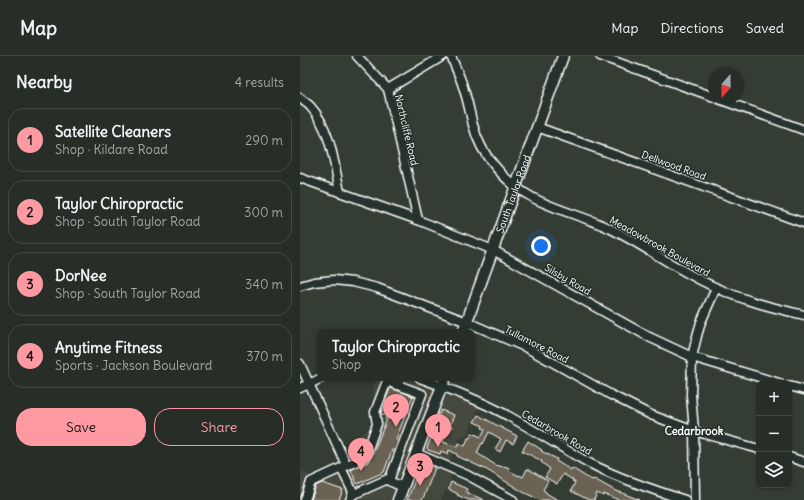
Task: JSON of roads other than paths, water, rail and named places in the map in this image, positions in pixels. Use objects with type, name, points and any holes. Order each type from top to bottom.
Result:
[{"type":"main road","name":"South Taylor Road","points":[[464,329],[563,56]]},
{"type":"main road","points":[[398,500],[444,382]]},
{"type":"street","name":"Northcliffe Road","points":[[357,56],[388,89],[418,220]]},
{"type":"street","points":[[388,89],[443,56]]},
{"type":"street","name":"Meadowbrook Boulevard","points":[[451,56],[465,91],[473,127],[479,142],[486,156],[506,180],[515,188],[541,202],[595,222],[619,233],[716,288],[756,303],[804,315]]},
{"type":"street","points":[[600,56],[708,95]]},
{"type":"street","points":[[300,98],[310,106],[318,117],[326,133],[332,152],[340,192]]},
{"type":"street","points":[[732,104],[804,130]]},
{"type":"street","name":"Dellwood Road","points":[[537,127],[804,223]]},
{"type":"street","name":"Silsby Road","points":[[300,178],[418,220],[493,250],[650,337],[692,357],[769,380]]},
{"type":"street","name":"Tullamore Road","points":[[300,286],[314,282],[334,280],[353,282],[377,288],[466,322],[527,348],[611,395],[651,415],[694,430],[756,448]]},
{"type":"street","points":[[695,500],[694,430],[691,395],[692,357],[701,322],[716,288]]},
{"type":"street","points":[[300,364],[343,465],[352,497],[390,478],[422,394],[390,381]]},
{"type":"street","points":[[300,388],[317,380]]},
{"type":"street","points":[[305,500],[311,482],[343,465],[365,457],[377,424],[375,412],[387,381]]},
{"type":"street","name":"Cedarbrook Road","points":[[444,382],[499,411],[569,452],[616,476],[657,492],[685,500]]},
{"type":"street","points":[[792,387],[804,390]]},
{"type":"street","points":[[416,452],[488,485],[513,500]]},
{"type":"street","points":[[792,458],[804,462]]},
{"type":"street","points":[[389,481],[403,487]]},
{"type":"place","name":"Taylor Chiropractic","points":[[396,427]]},
{"type":"place","name":"Satellite Cleaners","points":[[438,447]]},
{"type":"place","name":"Anytime Fitness","points":[[361,471]]},
{"type":"place","name":"DorNee","points":[[420,486]]},
{"type":"district","name":"Cedarbrook","points":[[694,431]]}]
